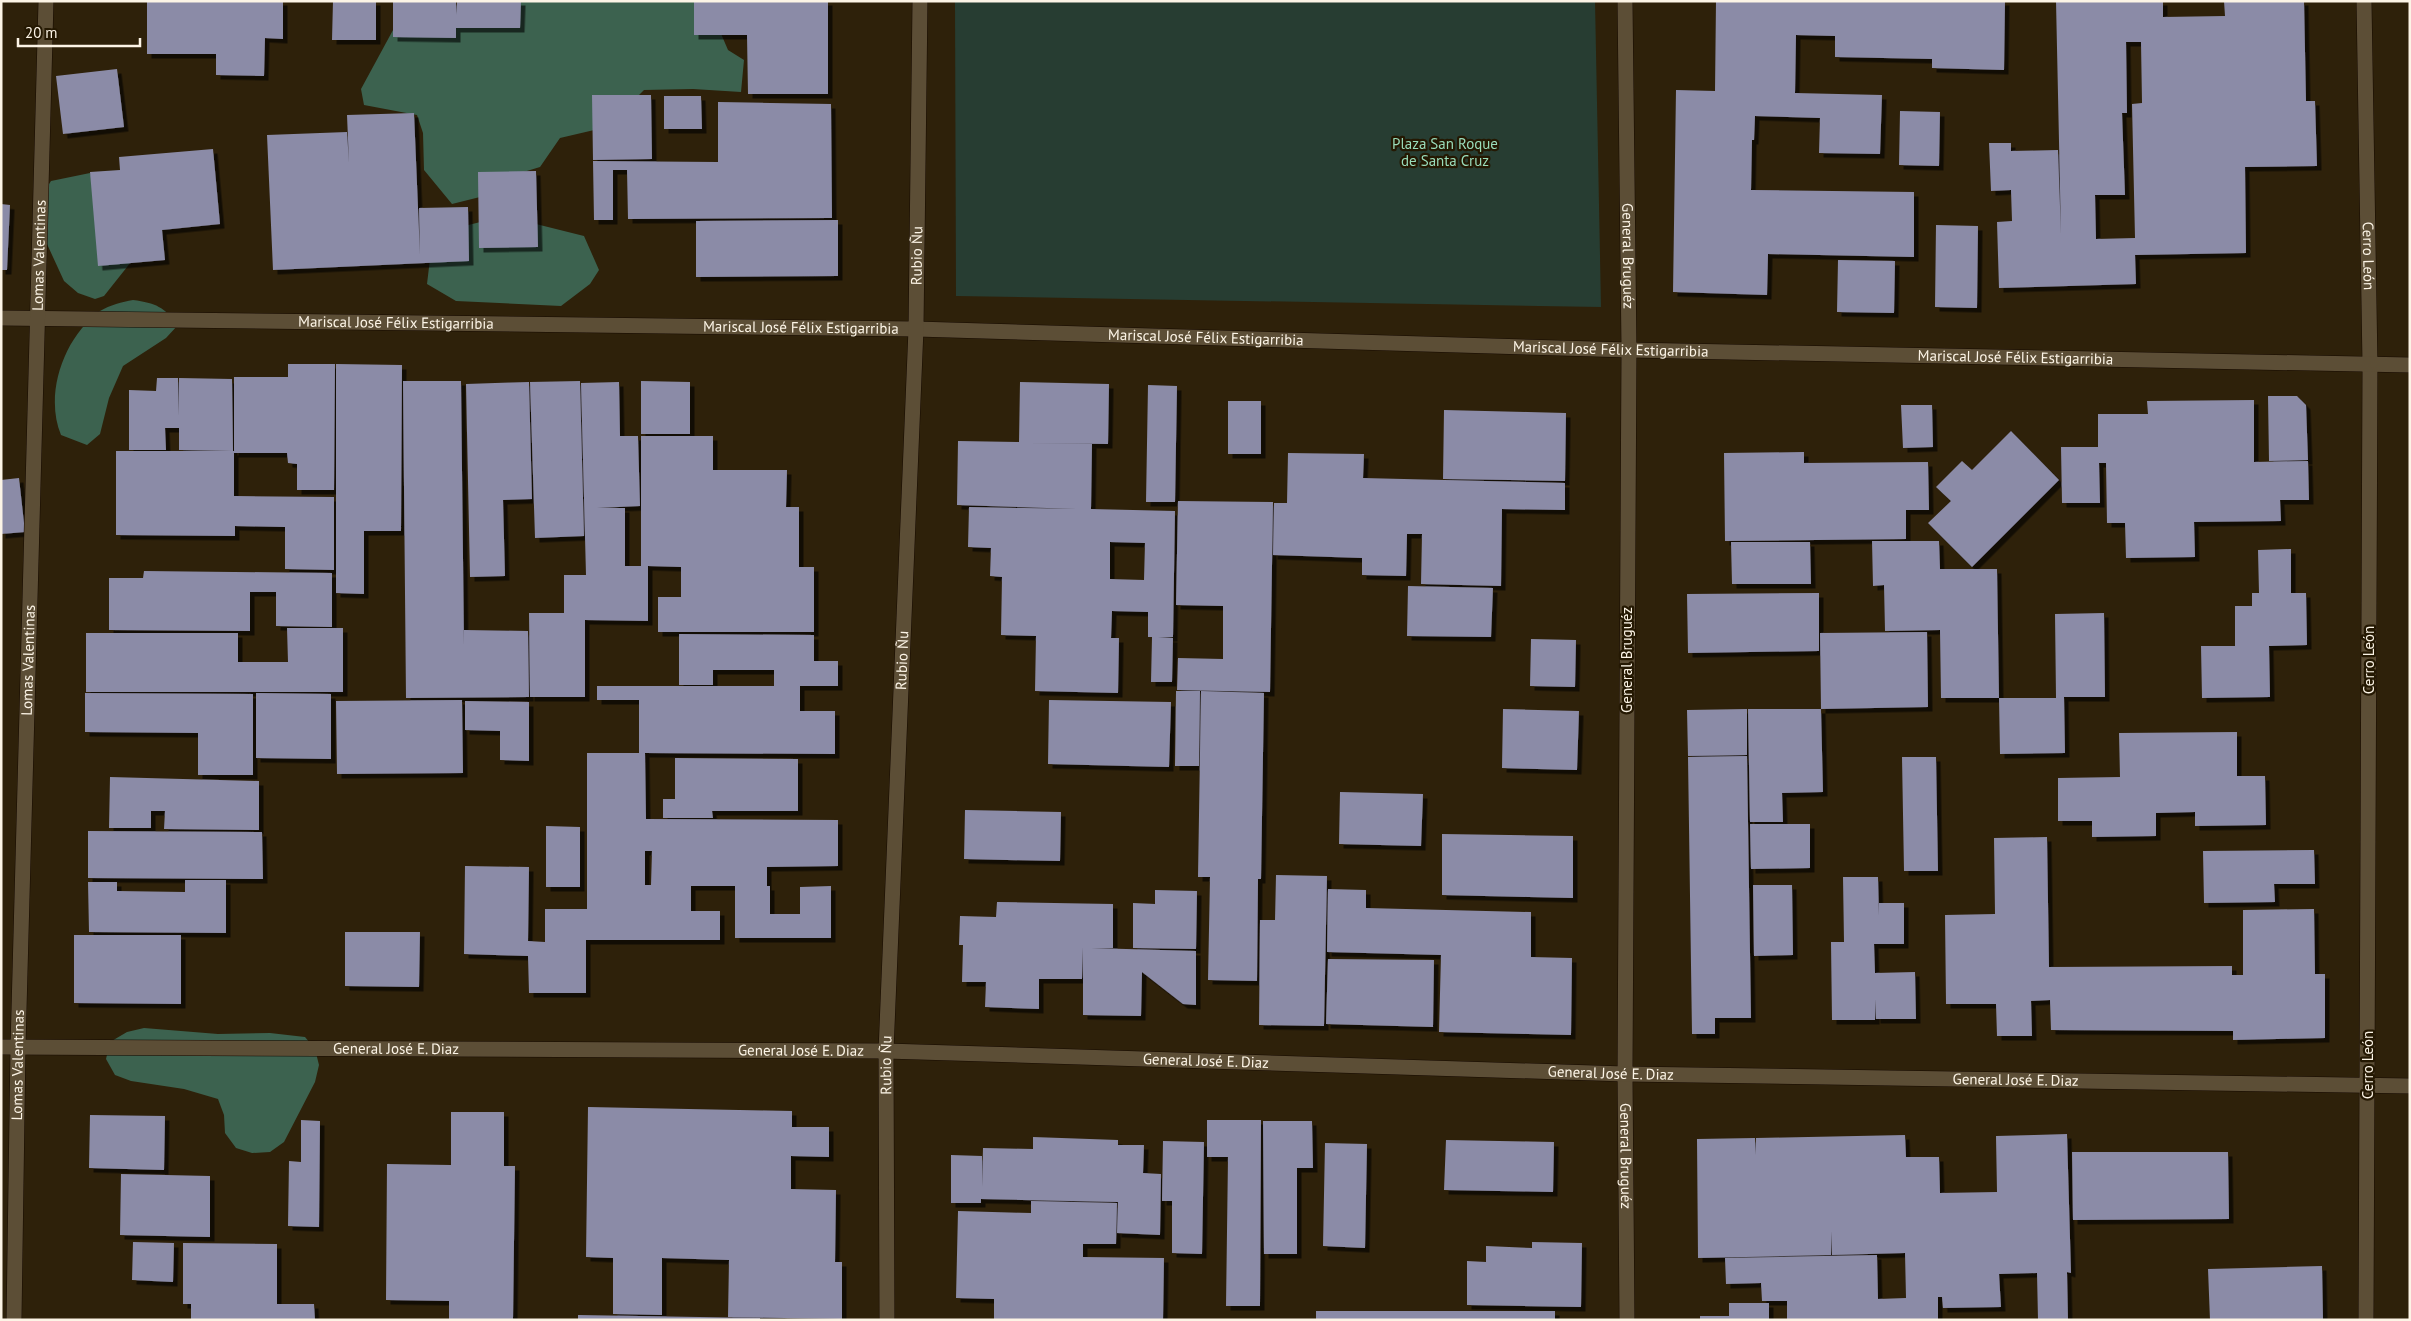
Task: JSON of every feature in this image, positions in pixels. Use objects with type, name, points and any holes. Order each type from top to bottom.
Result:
[{"type":"street","name":"Lomas Valentinas","points":[[14,1320],[18,1047],[46,1]]},
{"type":"street","name":"Rubio Ñu","points":[[887,1320],[886,1051],[916,329],[920,1]]},
{"type":"street","name":"General Bruguéz","points":[[1625,1],[1629,350],[1625,1074],[1626,1320]]},
{"type":"street","name":"Cerro León","points":[[2364,1],[2370,365],[2366,1320]]},
{"type":"street","name":"Mariscal José Félix Estigarribia","points":[[1,318],[916,329],[1629,350],[2370,365],[2410,364]]},
{"type":"street","name":"General José E. Diaz","points":[[1,1047],[886,1051],[1625,1074],[2410,1086]]},
{"type":"green space","points":[[498,1],[703,1],[713,15],[728,50],[744,60],[741,92],[693,89],[644,90],[607,127],[560,138],[540,167],[507,177],[484,196],[452,204],[424,170],[423,133],[417,115],[364,105],[361,89],[399,19],[488,9]]},
{"type":"green space","name":"Plaza San Roque de Santa Cruz","points":[[955,1],[1595,1],[1601,307],[956,296]]},
{"type":"green space","points":[[90,173],[131,262],[104,296],[95,299],[78,293],[64,281],[41,231],[42,195],[51,181]]},
{"type":"green space","points":[[504,216],[584,236],[599,270],[590,284],[561,306],[456,301],[427,284],[433,234]]},
{"type":"green space","points":[[133,300],[154,304],[164,310],[178,325],[166,338],[123,366],[109,398],[100,434],[87,445],[61,435],[56,419],[56,385],[67,351],[87,322],[100,311],[116,304]]},
{"type":"green space","points":[[144,1028],[218,1034],[270,1033],[305,1037],[315,1049],[319,1065],[315,1082],[284,1142],[270,1152],[252,1153],[236,1148],[225,1133],[224,1115],[218,1099],[184,1089],[131,1081],[115,1075],[106,1059],[110,1042],[127,1032]]},
{"type":"building","points":[[147,1],[283,1],[283,39],[265,38],[264,76],[216,75],[216,54],[147,54]]},
{"type":"building","points":[[333,1],[376,1],[376,40],[332,40]]},
{"type":"building","points":[[393,1],[456,1],[456,15],[457,1],[521,1],[520,28],[456,28],[456,38],[393,37]]},
{"type":"building","points":[[694,1],[828,1],[828,94],[748,94],[747,35],[694,35]]},
{"type":"building","points":[[1716,1],[2005,1],[2004,70],[1932,68],[1932,59],[1835,57],[1835,36],[1796,35],[1795,93],[1882,95],[1880,154],[1819,153],[1820,118],[1755,116],[1754,140],[1752,140],[1751,190],[1914,192],[1914,257],[1768,254],[1767,295],[1673,292],[1676,90],[1715,91]]},
{"type":"building","points":[[2056,1],[2163,1],[2163,17],[2225,16],[2224,1],[2304,1],[2306,101],[2315,101],[2317,166],[2245,167],[2246,253],[2135,255],[2136,284],[1999,288],[1997,222],[2012,221],[2011,190],[1991,191],[1989,143],[2011,143],[2011,151],[2058,150],[2061,235]],"holes":[[[2126,42],[2141,42],[2142,103],[2132,104],[2135,238],[2096,239],[2095,195],[2125,195],[2122,113],[2127,113]]]},
{"type":"building","points":[[117,69],[124,127],[63,134],[56,76]]},
{"type":"building","points":[[592,95],[651,95],[652,159],[593,160]]},
{"type":"building","points":[[664,96],[701,96],[702,129],[664,129]]},
{"type":"building","points":[[718,102],[831,104],[832,218],[628,219],[627,170],[613,170],[613,220],[594,220],[593,161],[718,162]]},
{"type":"building","points":[[1900,111],[1940,112],[1939,166],[1899,165]]},
{"type":"building","points":[[414,113],[420,255],[419,208],[468,207],[469,261],[273,270],[267,135],[347,132],[349,163],[347,115]]},
{"type":"building","points":[[213,149],[220,224],[162,230],[165,260],[98,266],[90,172],[120,170],[119,157]]},
{"type":"building","points":[[536,171],[538,247],[479,248],[478,172]]},
{"type":"building","points":[[1,204],[10,205],[7,270],[1,270]]},
{"type":"building","points":[[838,220],[838,276],[696,277],[696,221]]},
{"type":"building","points":[[1936,225],[1978,226],[1977,308],[1935,307]]},
{"type":"building","points":[[1838,260],[1895,261],[1894,313],[1837,312]]},
{"type":"building","points":[[288,364],[335,364],[334,490],[297,490],[297,464],[288,463],[287,453],[234,453],[234,496],[334,497],[334,570],[285,569],[285,527],[235,526],[235,536],[116,535],[116,451],[234,451],[234,377],[288,377]]},
{"type":"building","points":[[336,364],[402,365],[401,531],[364,531],[364,594],[336,593]]},
{"type":"building","points":[[157,378],[178,378],[179,416],[179,378],[232,379],[233,451],[179,450],[179,428],[165,428],[166,450],[129,450],[129,390],[156,391]]},
{"type":"building","points":[[403,381],[461,381],[464,646],[464,630],[528,631],[529,697],[406,698]]},
{"type":"building","points":[[580,381],[584,536],[535,538],[530,382]]},
{"type":"building","points":[[641,381],[690,382],[690,434],[641,434]]},
{"type":"building","points":[[529,382],[532,499],[503,500],[505,576],[470,577],[466,384]]},
{"type":"building","points":[[619,382],[620,436],[638,436],[640,506],[597,508],[625,508],[625,566],[641,566],[641,436],[713,436],[713,470],[787,470],[786,507],[799,507],[799,567],[814,567],[814,632],[658,632],[658,597],[681,597],[681,567],[648,566],[648,621],[585,620],[585,697],[530,697],[529,613],[564,613],[564,575],[586,575],[581,383]]},
{"type":"building","points":[[1020,382],[1109,384],[1108,444],[1022,443],[1092,444],[1091,509],[1175,511],[1173,637],[1158,637],[1173,638],[1172,682],[1151,682],[1152,637],[1148,637],[1148,612],[1112,611],[1111,638],[1119,638],[1118,693],[1035,691],[1036,636],[1001,635],[1002,577],[990,576],[991,548],[968,547],[969,507],[1077,509],[957,505],[958,441],[1019,442]],"holes":[[[1110,542],[1145,543],[1144,580],[1110,579]]]},
{"type":"building","points":[[1148,385],[1177,386],[1175,502],[1146,502]]},
{"type":"building","points":[[2268,396],[2297,396],[2306,405],[2308,460],[2269,461]]},
{"type":"building","points":[[2254,400],[2254,462],[2308,461],[2309,500],[2280,500],[2281,521],[2194,522],[2195,557],[2126,558],[2125,523],[2107,523],[2106,463],[2099,463],[2100,503],[2062,503],[2061,447],[2098,447],[2098,414],[2148,414],[2147,401]]},
{"type":"building","points":[[1228,401],[1261,401],[1261,454],[1228,454]]},
{"type":"building","points":[[1901,405],[1932,405],[1933,447],[1903,448]]},
{"type":"building","points":[[1444,410],[1566,413],[1565,481],[1443,479]]},
{"type":"building","points":[[2011,431],[2059,480],[1972,567],[1928,523],[1951,501],[1936,487],[1962,461],[1972,470]]},
{"type":"building","points":[[1804,452],[1804,463],[1928,462],[1929,510],[1906,510],[1906,539],[1725,541],[1724,453]]},
{"type":"building","points":[[1288,453],[1364,454],[1363,478],[1565,483],[1565,510],[1502,509],[1501,586],[1421,584],[1422,534],[1407,534],[1406,576],[1362,575],[1362,558],[1273,555],[1274,503],[1287,503]]},
{"type":"building","points":[[19,478],[25,532],[1,534],[1,480]]},
{"type":"building","points":[[1178,501],[1273,502],[1270,692],[1177,690],[1178,658],[1223,659],[1223,606],[1176,605]]},
{"type":"building","points":[[1872,541],[1939,541],[1940,569],[1997,569],[1999,698],[1941,698],[1940,630],[1885,631],[1884,585],[1873,586]]},
{"type":"building","points":[[1731,542],[1810,542],[1811,584],[1732,584]]},
{"type":"building","points":[[2291,549],[2291,593],[2306,593],[2307,645],[2269,646],[2270,697],[2202,698],[2201,646],[2235,646],[2235,606],[2252,606],[2252,593],[2259,593],[2258,550]]},
{"type":"building","points":[[144,571],[332,573],[332,627],[276,626],[276,592],[250,592],[250,631],[109,630],[109,578],[143,578]]},
{"type":"building","points":[[1408,586],[1493,588],[1491,637],[1407,636]]},
{"type":"building","points":[[1819,593],[1819,651],[1688,653],[1687,594]]},
{"type":"building","points":[[2104,613],[2105,697],[2064,697],[2065,753],[2000,754],[1999,698],[2056,698],[2055,614]]},
{"type":"building","points":[[287,628],[343,628],[343,692],[86,692],[86,633],[238,633],[238,662],[288,662]]},
{"type":"building","points":[[1927,632],[1928,707],[1821,709],[1820,633]]},
{"type":"building","points":[[679,634],[814,635],[814,661],[838,661],[838,686],[800,686],[800,711],[835,711],[835,754],[645,753],[646,819],[838,820],[838,866],[767,867],[767,886],[770,886],[770,914],[800,914],[800,887],[831,886],[831,938],[735,938],[735,886],[691,886],[691,911],[720,911],[720,940],[586,940],[586,993],[529,993],[528,956],[464,954],[465,866],[529,867],[528,941],[545,942],[545,909],[587,909],[587,753],[639,753],[639,700],[597,700],[597,686],[774,686],[774,670],[713,670],[713,685],[679,685]],"holes":[[[645,851],[652,851],[651,885],[645,885]]]},
{"type":"building","points":[[1531,639],[1576,640],[1575,687],[1530,686]]},
{"type":"building","points":[[1176,691],[1200,691],[1199,766],[1175,766]]},
{"type":"building","points":[[1201,691],[1264,693],[1261,879],[1258,879],[1257,981],[1208,980],[1210,877],[1198,877]]},
{"type":"building","points":[[85,693],[253,694],[253,775],[198,775],[198,733],[85,732]]},
{"type":"building","points":[[256,693],[331,694],[331,759],[256,758]]},
{"type":"building","points":[[462,700],[463,773],[337,774],[336,701]]},
{"type":"building","points":[[1049,700],[1171,702],[1169,767],[1048,764]]},
{"type":"building","points":[[465,701],[529,702],[529,761],[500,760],[500,731],[465,730]]},
{"type":"building","points":[[1503,709],[1579,711],[1577,770],[1502,768]]},
{"type":"building","points":[[1747,709],[1747,755],[1688,756],[1687,710]]},
{"type":"building","points":[[1748,709],[1821,709],[1823,792],[1782,793],[1783,822],[1750,822]]},
{"type":"building","points":[[2237,732],[2237,776],[2265,776],[2266,825],[2195,826],[2195,812],[2156,813],[2156,836],[2092,837],[2092,821],[2058,821],[2058,778],[2120,777],[2119,733]]},
{"type":"building","points":[[1747,756],[1751,1018],[1715,1018],[1715,1034],[1692,1034],[1688,757]]},
{"type":"building","points":[[1902,757],[1936,757],[1938,871],[1904,871]]},
{"type":"building","points":[[675,758],[798,759],[798,811],[712,811],[713,818],[663,818],[663,799],[675,799]]},
{"type":"building","points":[[110,777],[259,781],[259,830],[164,829],[165,811],[151,811],[151,828],[109,828]]},
{"type":"building","points":[[1340,792],[1423,794],[1421,846],[1339,844]]},
{"type":"building","points":[[965,810],[1061,812],[1060,861],[964,859]]},
{"type":"building","points":[[1750,824],[1810,824],[1810,868],[1751,869]]},
{"type":"building","points":[[546,826],[580,827],[580,887],[546,887]]},
{"type":"building","points":[[88,831],[262,832],[263,879],[88,878]]},
{"type":"building","points":[[1442,834],[1573,836],[1573,898],[1442,895]]},
{"type":"building","points":[[2047,837],[2049,967],[2232,966],[2232,975],[2243,975],[2243,910],[2314,909],[2315,974],[2325,974],[2325,1038],[2233,1040],[2233,1031],[2051,1030],[2050,1000],[2031,1001],[2032,1036],[1997,1036],[1996,1004],[1946,1004],[1945,915],[1995,914],[1994,838]]},
{"type":"building","points":[[2314,850],[2315,884],[2274,884],[2275,902],[2204,903],[2203,851]]},
{"type":"building","points":[[1276,875],[1327,876],[1324,1026],[1259,1025],[1260,920],[1275,920]]},
{"type":"building","points":[[1843,877],[1878,877],[1879,916],[1879,903],[1904,903],[1904,944],[1874,944],[1875,973],[1915,972],[1916,1019],[1876,1019],[1876,999],[1875,1020],[1832,1020],[1831,942],[1844,942]]},
{"type":"building","points":[[185,880],[226,880],[226,933],[89,932],[88,882],[117,882],[117,891],[185,892]]},
{"type":"building","points":[[1753,885],[1792,885],[1793,955],[1754,956]]},
{"type":"building","points":[[1328,889],[1366,890],[1366,908],[1531,912],[1531,957],[1572,958],[1571,1035],[1439,1032],[1441,955],[1327,952]]},
{"type":"building","points":[[1155,890],[1197,891],[1196,949],[1133,948],[1133,903],[1155,904]]},
{"type":"building","points":[[997,902],[1113,904],[1113,948],[1091,948],[1196,951],[1196,1005],[1183,1004],[1142,972],[1141,1016],[1083,1015],[1083,947],[1082,979],[1039,979],[1039,1009],[985,1007],[986,982],[962,982],[963,945],[959,945],[960,916],[996,917]]},
{"type":"building","points":[[345,932],[420,932],[419,987],[345,986]]},
{"type":"building","points":[[74,935],[181,935],[181,1004],[74,1003]]},
{"type":"building","points":[[1328,959],[1434,960],[1433,1027],[1326,1024]]},
{"type":"building","points":[[588,1107],[792,1111],[792,1127],[829,1127],[829,1157],[791,1156],[791,1189],[836,1190],[835,1262],[842,1262],[842,1319],[728,1317],[729,1260],[662,1258],[662,1315],[613,1314],[613,1258],[586,1257]]},
{"type":"building","points":[[451,1112],[504,1112],[504,1166],[515,1166],[513,1320],[449,1320],[449,1301],[386,1300],[387,1164],[451,1165]]},
{"type":"building","points":[[90,1115],[165,1116],[164,1170],[89,1168]]},
{"type":"building","points":[[301,1120],[320,1121],[319,1227],[288,1226],[289,1161],[301,1162]]},
{"type":"building","points":[[1207,1120],[1261,1120],[1260,1306],[1226,1306],[1228,1157],[1207,1157]]},
{"type":"building","points":[[1263,1121],[1312,1121],[1313,1168],[1297,1168],[1297,1254],[1264,1254]]},
{"type":"building","points":[[2067,1134],[2071,1273],[2067,1272],[2068,1320],[2038,1320],[2037,1273],[1999,1274],[2001,1307],[1943,1308],[1942,1297],[1938,1297],[1938,1320],[1787,1320],[1787,1301],[1762,1301],[1761,1283],[1726,1284],[1725,1258],[1877,1255],[1878,1299],[1906,1298],[1905,1253],[1832,1255],[1831,1231],[1831,1255],[1698,1258],[1697,1139],[1755,1138],[1756,1155],[1756,1138],[1905,1135],[1906,1157],[1939,1157],[1940,1193],[1997,1192],[1996,1136]]},
{"type":"building","points":[[1033,1137],[1118,1140],[1118,1145],[1144,1145],[1143,1173],[1161,1174],[1160,1235],[1117,1233],[1118,1202],[981,1199],[981,1203],[951,1203],[951,1155],[982,1156],[982,1187],[983,1148],[1033,1149]]},
{"type":"building","points":[[1446,1140],[1554,1142],[1553,1192],[1444,1190]]},
{"type":"building","points":[[1163,1141],[1204,1142],[1202,1254],[1172,1253],[1172,1201],[1162,1201]]},
{"type":"building","points":[[1325,1143],[1367,1144],[1365,1248],[1323,1246]]},
{"type":"building","points":[[2072,1152],[2228,1152],[2229,1219],[2073,1220]]},
{"type":"building","points":[[121,1174],[210,1176],[210,1237],[120,1235]]},
{"type":"building","points":[[1031,1201],[1117,1203],[1116,1244],[1083,1244],[1083,1257],[1164,1258],[1163,1320],[994,1320],[994,1299],[956,1298],[958,1211],[1031,1213]]},
{"type":"building","points":[[133,1242],[174,1243],[173,1282],[132,1280]]},
{"type":"building","points":[[1532,1242],[1582,1243],[1581,1307],[1467,1305],[1467,1261],[1486,1262],[1486,1246],[1532,1248]]},
{"type":"building","points":[[183,1243],[277,1244],[277,1304],[314,1304],[315,1320],[191,1320],[191,1304],[183,1304]]},
{"type":"building","points":[[2322,1266],[2323,1320],[2210,1320],[2208,1269]]},
{"type":"building","points":[[1729,1303],[1769,1303],[1769,1320],[1700,1320],[1700,1316],[1729,1316]]},
{"type":"building","points":[[1316,1311],[1555,1311],[1555,1320],[1316,1320]]},
{"type":"building","points":[[578,1315],[760,1318],[760,1320],[578,1320]]}]
